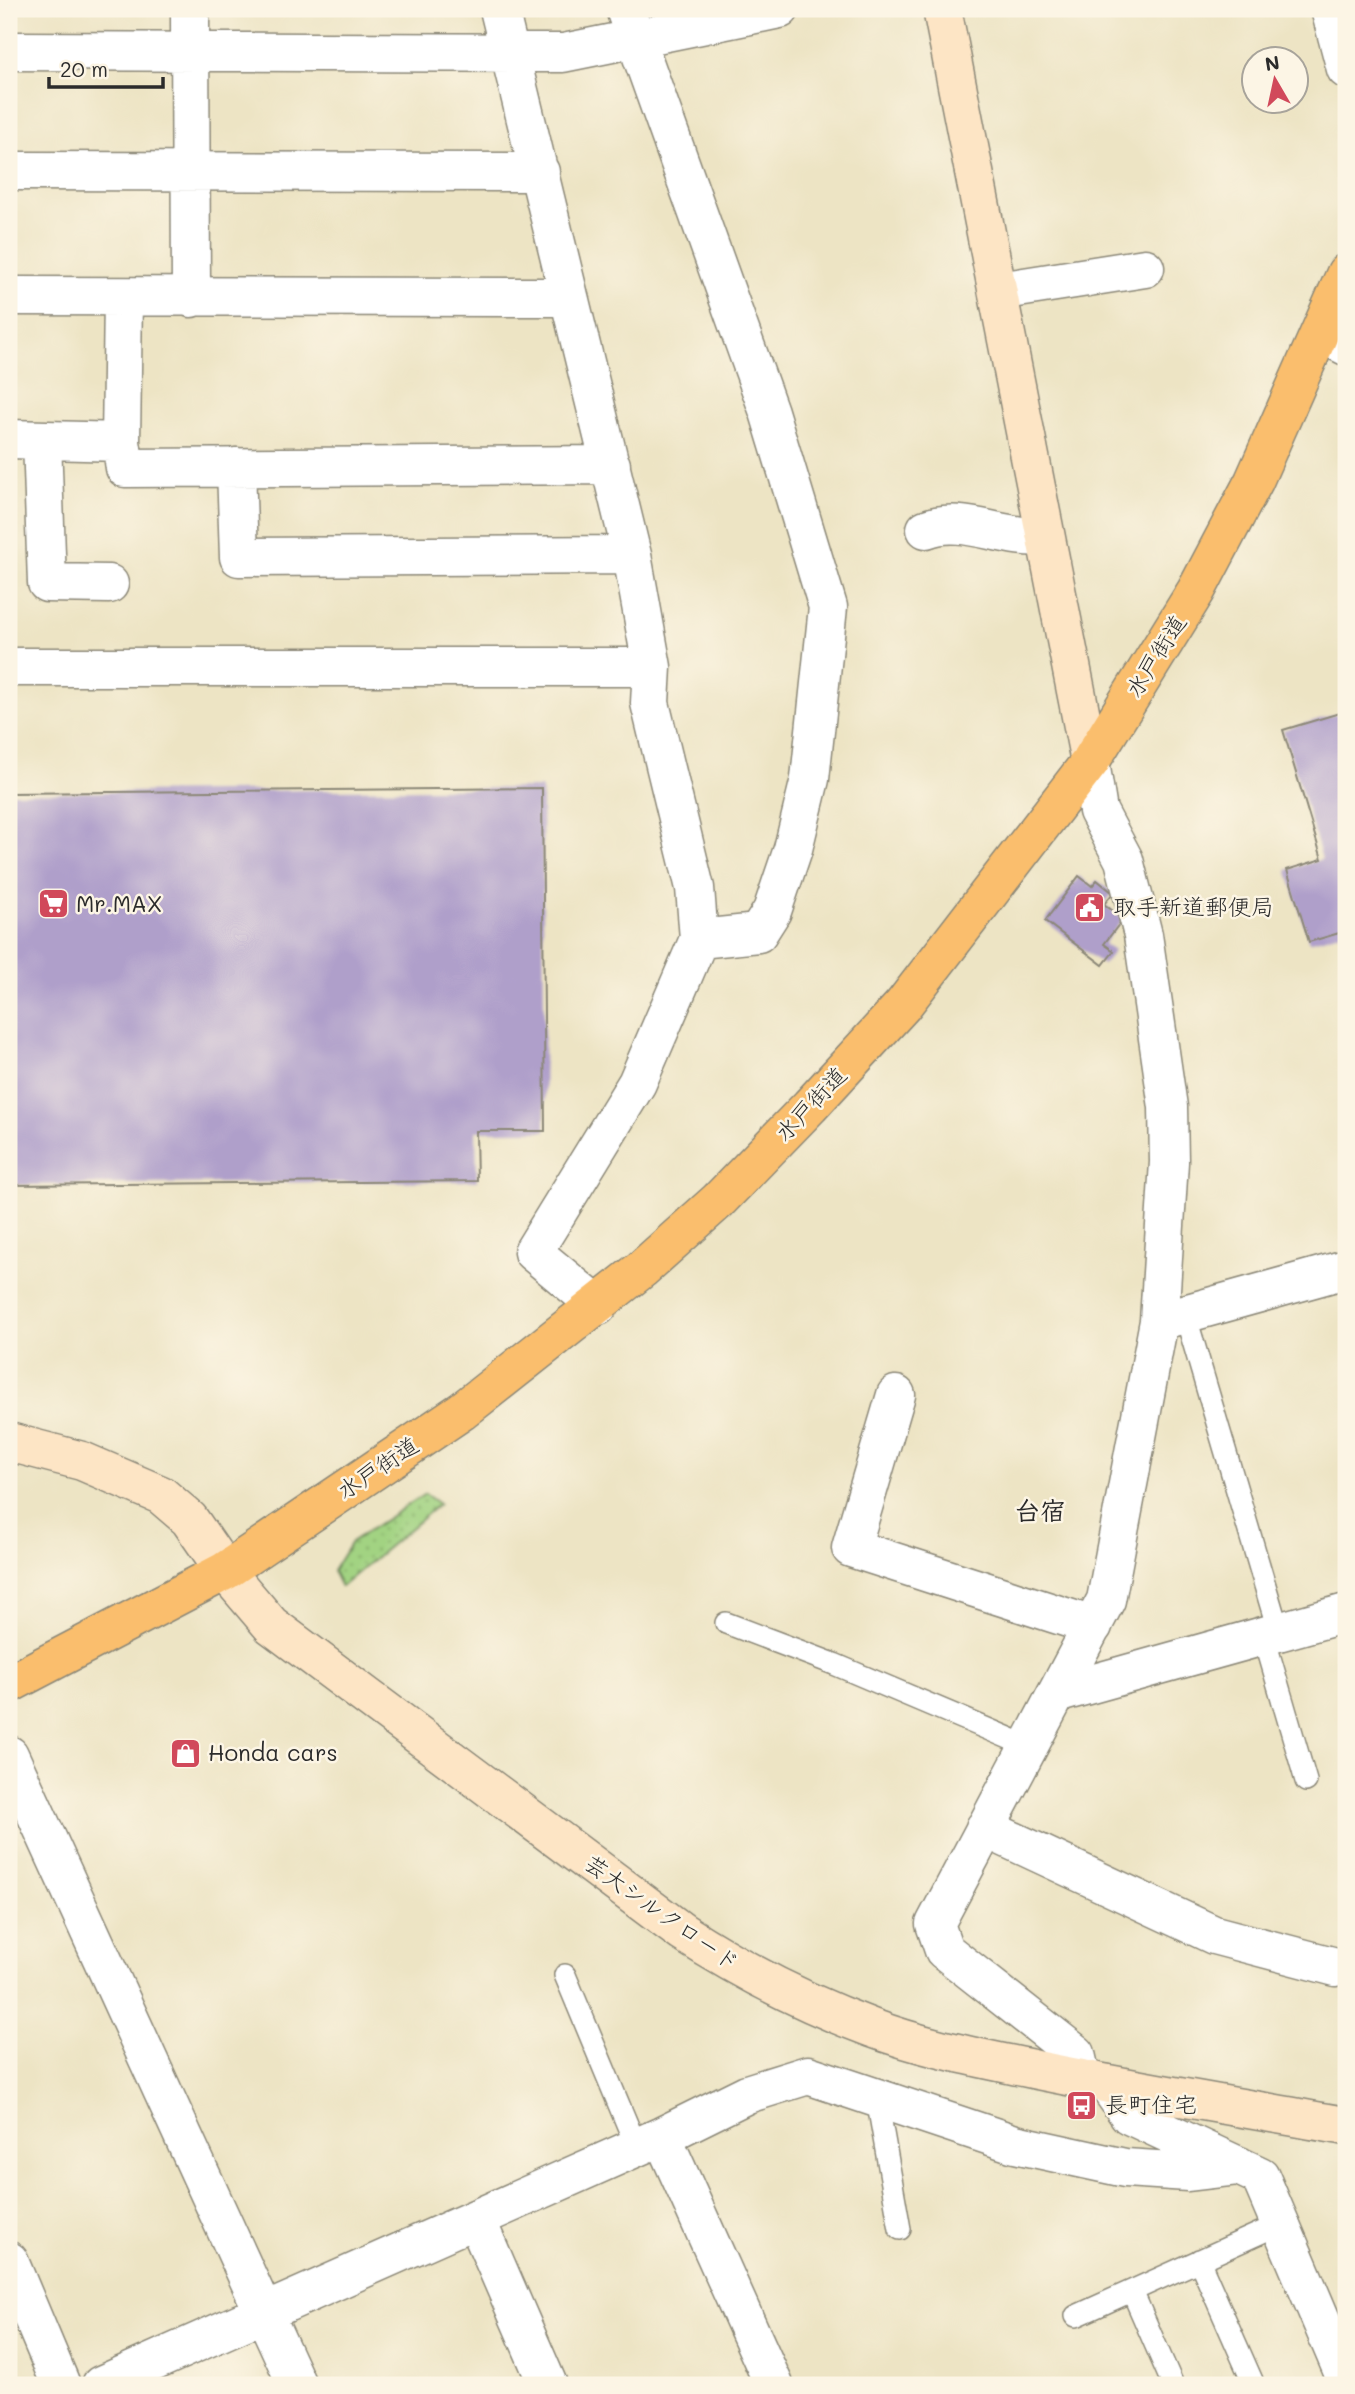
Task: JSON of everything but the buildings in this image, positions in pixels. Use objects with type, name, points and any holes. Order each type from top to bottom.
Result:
[{"type":"main road","name":"水戸街道","points":[[9,1684],[225,1571],[462,1411],[598,1306],[718,1200],[903,1005],[1090,762],[1196,591],[1254,481],[1334,340],[1346,274]]},
{"type":"street","points":[[190,9],[191,298]]},
{"type":"street","points":[[499,9],[632,555],[652,667],[650,703],[695,888],[699,939],[637,1083],[533,1252],[598,1306]]},
{"type":"street","points":[[9,51],[190,54],[563,53],[630,23],[780,9]]},
{"type":"street","points":[[942,9],[999,291],[1098,811],[1124,860],[1143,934],[1168,1107],[1172,1318],[1106,1600],[935,1924],[944,1950],[1076,2054],[1095,2082],[1129,2115],[1260,2176],[1346,2379]]},
{"type":"street","points":[[1330,9],[1346,69]]},
{"type":"street","points":[[630,23],[769,412],[828,607],[810,779],[793,849],[772,911],[758,933],[699,939]]},
{"type":"street","points":[[9,171],[191,174],[540,172]]},
{"type":"street","points":[[999,291],[1144,268]]},
{"type":"street","points":[[9,296],[569,297]]},
{"type":"street","points":[[123,297],[121,442],[125,468],[611,465]]},
{"type":"street","points":[[109,584],[47,583],[25,439],[121,442]]},
{"type":"street","points":[[236,467],[239,557],[632,555]]},
{"type":"street","points":[[926,529],[941,523],[1027,538],[1045,536]]},
{"type":"street","points":[[9,667],[652,667]]},
{"type":"street","points":[[1172,1318],[1346,1269]]},
{"type":"street","points":[[896,1395],[851,1548],[1093,1626]]},
{"type":"street","name":"芸大シルクロード","points":[[9,1443],[82,1461],[161,1495],[189,1519],[225,1571],[271,1625],[682,1932],[737,1968],[804,2001],[873,2029],[948,2051],[1095,2082],[1346,2126]]},
{"type":"street","points":[[1059,1693],[1346,1613]]},
{"type":"street","points":[[9,1755],[296,2385]]},
{"type":"street","points":[[985,1828],[1214,1935],[1336,1967]]},
{"type":"street","points":[[101,2385],[649,2142],[747,2094],[808,2076],[1015,2144],[1125,2168],[1188,2172],[1239,2166]]},
{"type":"street","points":[[649,2142],[774,2385]]},
{"type":"street","points":[[476,2219],[548,2385]]},
{"type":"street","points":[[9,2262],[61,2385]]},
{"type":"lane","points":[[1172,1318],[1272,1635],[1306,1781]]},
{"type":"lane","points":[[726,1623],[834,1664],[1030,1747]]},
{"type":"lane","points":[[565,1975],[649,2142]]},
{"type":"lane","points":[[877,2099],[900,2229]]},
{"type":"lane","points":[[1076,2316],[1280,2224]]},
{"type":"lane","points":[[1199,2260],[1254,2385]]},
{"type":"lane","points":[[1132,2291],[1173,2385]]},
{"type":"green space","points":[[425,1494],[439,1504],[341,1587],[333,1571],[351,1542]]},
{"type":"place","name":"Mr.MAX","points":[[53,904]]},
{"type":"place","name":"取手新道郵便局","points":[[1090,907]]},
{"type":"place","name":"Honda cars","points":[[185,1753]]},
{"type":"place","name":"長町住宅","points":[[1082,2105]]},
{"type":"district","name":"台宿","points":[[1040,1511]]}]
